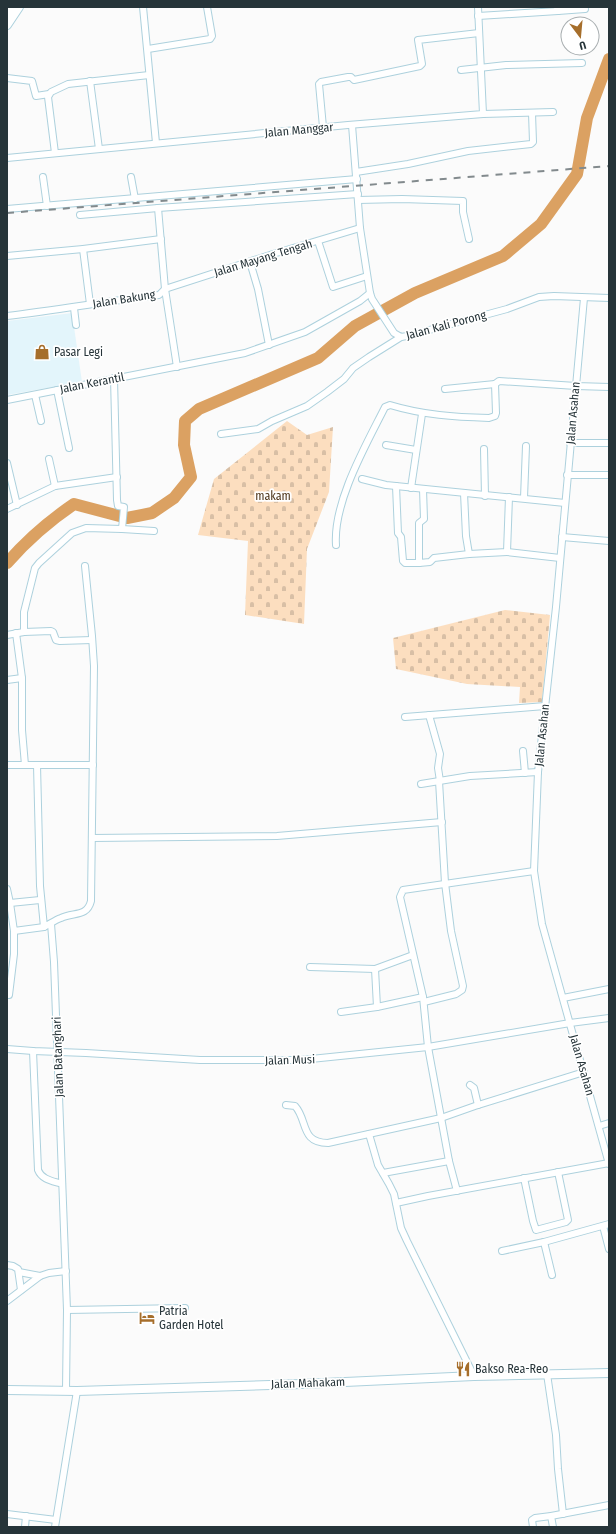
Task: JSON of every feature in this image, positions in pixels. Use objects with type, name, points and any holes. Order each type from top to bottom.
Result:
[{"type":"main road","points":[[8,24],[10,7]]},
{"type":"main road","points":[[8,24],[20,7]]},
{"type":"main road","name":"Jalan Mahakam","points":[[7,1390],[76,1391],[302,1384],[474,1376],[609,1373]]},
{"type":"street","points":[[143,7],[156,143]]},
{"type":"street","points":[[148,49],[210,39],[212,36],[207,7]]},
{"type":"street","points":[[478,7],[483,114]]},
{"type":"street","points":[[478,16],[557,9],[585,9]]},
{"type":"street","points":[[323,127],[319,84],[321,82],[348,77],[351,77],[354,80],[420,66],[422,64],[418,40],[479,33]]},
{"type":"street","points":[[461,70],[481,67],[582,63]]},
{"type":"street","points":[[7,78],[32,81],[34,95],[36,96],[49,94],[68,84],[149,75]]},
{"type":"street","points":[[90,81],[99,149]]},
{"type":"street","points":[[49,94],[48,97],[56,153]]},
{"type":"street","name":"Jalan Manggar","points":[[7,158],[323,127],[483,114],[553,112]]},
{"type":"street","points":[[356,172],[408,164],[468,151],[532,143],[532,113]]},
{"type":"street","name":"Jalan Kali Porong","points":[[352,125],[360,228],[371,296],[394,333],[401,337],[507,309],[539,297],[554,296],[609,298]]},
{"type":"street","points":[[43,177],[47,206]]},
{"type":"street","points":[[131,177],[135,199]]},
{"type":"street","points":[[7,209],[357,179]]},
{"type":"street","points":[[80,215],[158,208],[358,197],[463,202],[463,212],[470,239]]},
{"type":"street","points":[[158,208],[165,289],[177,367]]},
{"type":"street","name":"Jalan Mayang Tengah","points":[[165,289],[360,228]]},
{"type":"street","points":[[7,256],[83,249],[161,239]]},
{"type":"street","points":[[318,241],[333,287],[368,276]]},
{"type":"street","points":[[83,249],[90,304]]},
{"type":"street","points":[[250,262],[258,289],[270,345]]},
{"type":"street","name":"Jalan Bakung","points":[[7,316],[74,308],[90,304],[159,295],[165,289]]},
{"type":"street","name":"Jalan Kerantil","points":[[7,400],[245,353],[270,345],[319,325],[371,296]]},
{"type":"street","name":"Jalan Asahan","points":[[584,298],[546,706],[538,772],[534,871],[542,924],[609,1164]]},
{"type":"street","points":[[74,308],[76,325]]},
{"type":"street","points":[[221,434],[258,429],[272,421],[307,406],[344,379],[353,368],[401,337]]},
{"type":"street","points":[[114,378],[118,506],[124,507],[123,527]]},
{"type":"street","points":[[445,389],[495,384],[502,381],[609,387]]},
{"type":"street","points":[[336,545],[337,523],[351,478],[384,407],[391,406],[422,414],[444,417],[489,418],[493,417],[496,413],[495,384]]},
{"type":"street","points":[[57,390],[69,448]]},
{"type":"street","points":[[35,395],[41,421]]},
{"type":"street","points":[[411,488],[422,414]]},
{"type":"street","points":[[570,443],[609,443]]},
{"type":"street","points":[[386,445],[416,450]]},
{"type":"street","points":[[524,498],[526,446]]},
{"type":"street","points":[[484,449],[485,496]]},
{"type":"street","points":[[50,459],[55,486]]},
{"type":"street","points":[[7,463],[17,505]]},
{"type":"street","points":[[567,475],[609,475]]},
{"type":"street","points":[[7,509],[55,486],[117,477]]},
{"type":"street","points":[[362,479],[411,488],[565,503]]},
{"type":"street","points":[[396,486],[398,533],[401,537],[403,561],[405,564],[430,562],[434,558],[507,552],[560,558]]},
{"type":"street","points":[[419,563],[419,523],[424,520],[423,489]]},
{"type":"street","points":[[464,493],[466,536],[469,554]]},
{"type":"street","points":[[507,552],[509,497]]},
{"type":"street","points":[[24,632],[24,612],[34,568],[72,533],[86,528],[123,527],[154,531]]},
{"type":"street","points":[[562,537],[609,541]]},
{"type":"street","points":[[14,931],[44,927],[61,918],[86,911],[90,907],[94,765],[92,640],[85,566]]},
{"type":"street","points":[[7,634],[51,631],[53,632],[56,640],[60,641],[92,640]]},
{"type":"street","points":[[16,633],[22,678],[22,730],[25,765]]},
{"type":"street","points":[[7,680],[22,678]]},
{"type":"street","points":[[405,717],[546,706]]},
{"type":"street","points":[[341,1012],[456,994],[462,990],[463,986],[451,930],[445,883],[440,781],[438,768],[440,754],[429,715]]},
{"type":"street","points":[[523,751],[525,773]]},
{"type":"street","points":[[7,765],[94,765]]},
{"type":"street","points":[[37,765],[40,900],[44,927]]},
{"type":"street","points":[[421,784],[470,776],[538,772]]},
{"type":"street","points":[[92,838],[277,836],[442,822]]},
{"type":"street","points":[[457,1191],[441,1118],[428,1047],[423,1000],[400,897],[404,890],[534,871]]},
{"type":"street","points":[[7,890],[14,931],[14,954],[9,995]]},
{"type":"street","points":[[10,903],[40,900]]},
{"type":"street","name":"Jalan Batanghari","points":[[51,924],[58,1052],[66,1271],[66,1390]]},
{"type":"street","points":[[310,967],[375,969],[413,955]]},
{"type":"street","points":[[375,969],[377,1007]]},
{"type":"street","points":[[563,998],[609,989]]},
{"type":"street","name":"Jalan Musi","points":[[7,1049],[33,1052],[200,1060],[292,1061],[428,1047],[570,1023],[609,1018]]},
{"type":"street","points":[[33,1052],[38,1170],[43,1177],[50,1181],[62,1184]]},
{"type":"street","points":[[286,1105],[295,1106],[298,1109],[305,1131],[311,1138],[319,1143],[328,1144],[441,1118],[584,1072]]},
{"type":"street","points":[[470,1085],[474,1088],[478,1105]]},
{"type":"street","points":[[599,1126],[609,1123]]},
{"type":"street","points":[[369,1134],[376,1161],[389,1184],[396,1203],[401,1228],[474,1376]]},
{"type":"street","points":[[383,1173],[450,1161]]},
{"type":"street","points":[[396,1203],[524,1178],[609,1164]]},
{"type":"street","points":[[524,1178],[532,1221],[536,1230],[566,1222],[568,1220],[558,1172]]},
{"type":"street","points":[[502,1251],[544,1242],[606,1225],[609,1249]]},
{"type":"street","points":[[544,1242],[552,1275]]},
{"type":"street","points":[[7,1265],[18,1269],[21,1290]]},
{"type":"street","points":[[7,1300],[40,1276],[49,1273],[66,1271]]},
{"type":"street","points":[[19,1272],[40,1276]]},
{"type":"street","points":[[67,1310],[185,1308]]},
{"type":"street","points":[[547,1374],[556,1435],[563,1514]]},
{"type":"street","points":[[55,1527],[76,1391]]},
{"type":"street","points":[[533,1527],[532,1520],[535,1518],[609,1505]]},
{"type":"street","points":[[7,1514],[56,1520]]},
{"type":"street","points":[[25,1527],[26,1516]]},
{"type":"street","points":[[551,1516],[552,1527]]},
{"type":"shaded area","name":"Pasar Legi","points":[[72,313],[82,382],[7,395],[7,321]]},
{"type":"green space","name":"makam","points":[[287,421],[307,435],[333,427],[329,492],[307,549],[304,624],[245,615],[248,541],[198,535],[214,479]]},
{"type":"green space","points":[[505,610],[550,615],[542,702],[519,703],[520,687],[467,684],[396,669],[393,638]]},
{"type":"waterway","points":[[7,563],[22,546],[39,531],[74,504],[127,518],[152,513],[174,498],[191,477],[184,445],[185,421],[199,409],[318,358],[355,326],[415,293],[503,256],[541,224],[577,174],[587,118],[609,59]]},
{"type":"railway","points":[[7,213],[609,166]]},
{"type":"place","name":"Pasar Legi","points":[[42,352]]},
{"type":"place","name":"Patria Garden Hotel","points":[[147,1318]]},
{"type":"place","name":"Bakso Rea-Reo","points":[[463,1369]]}]
